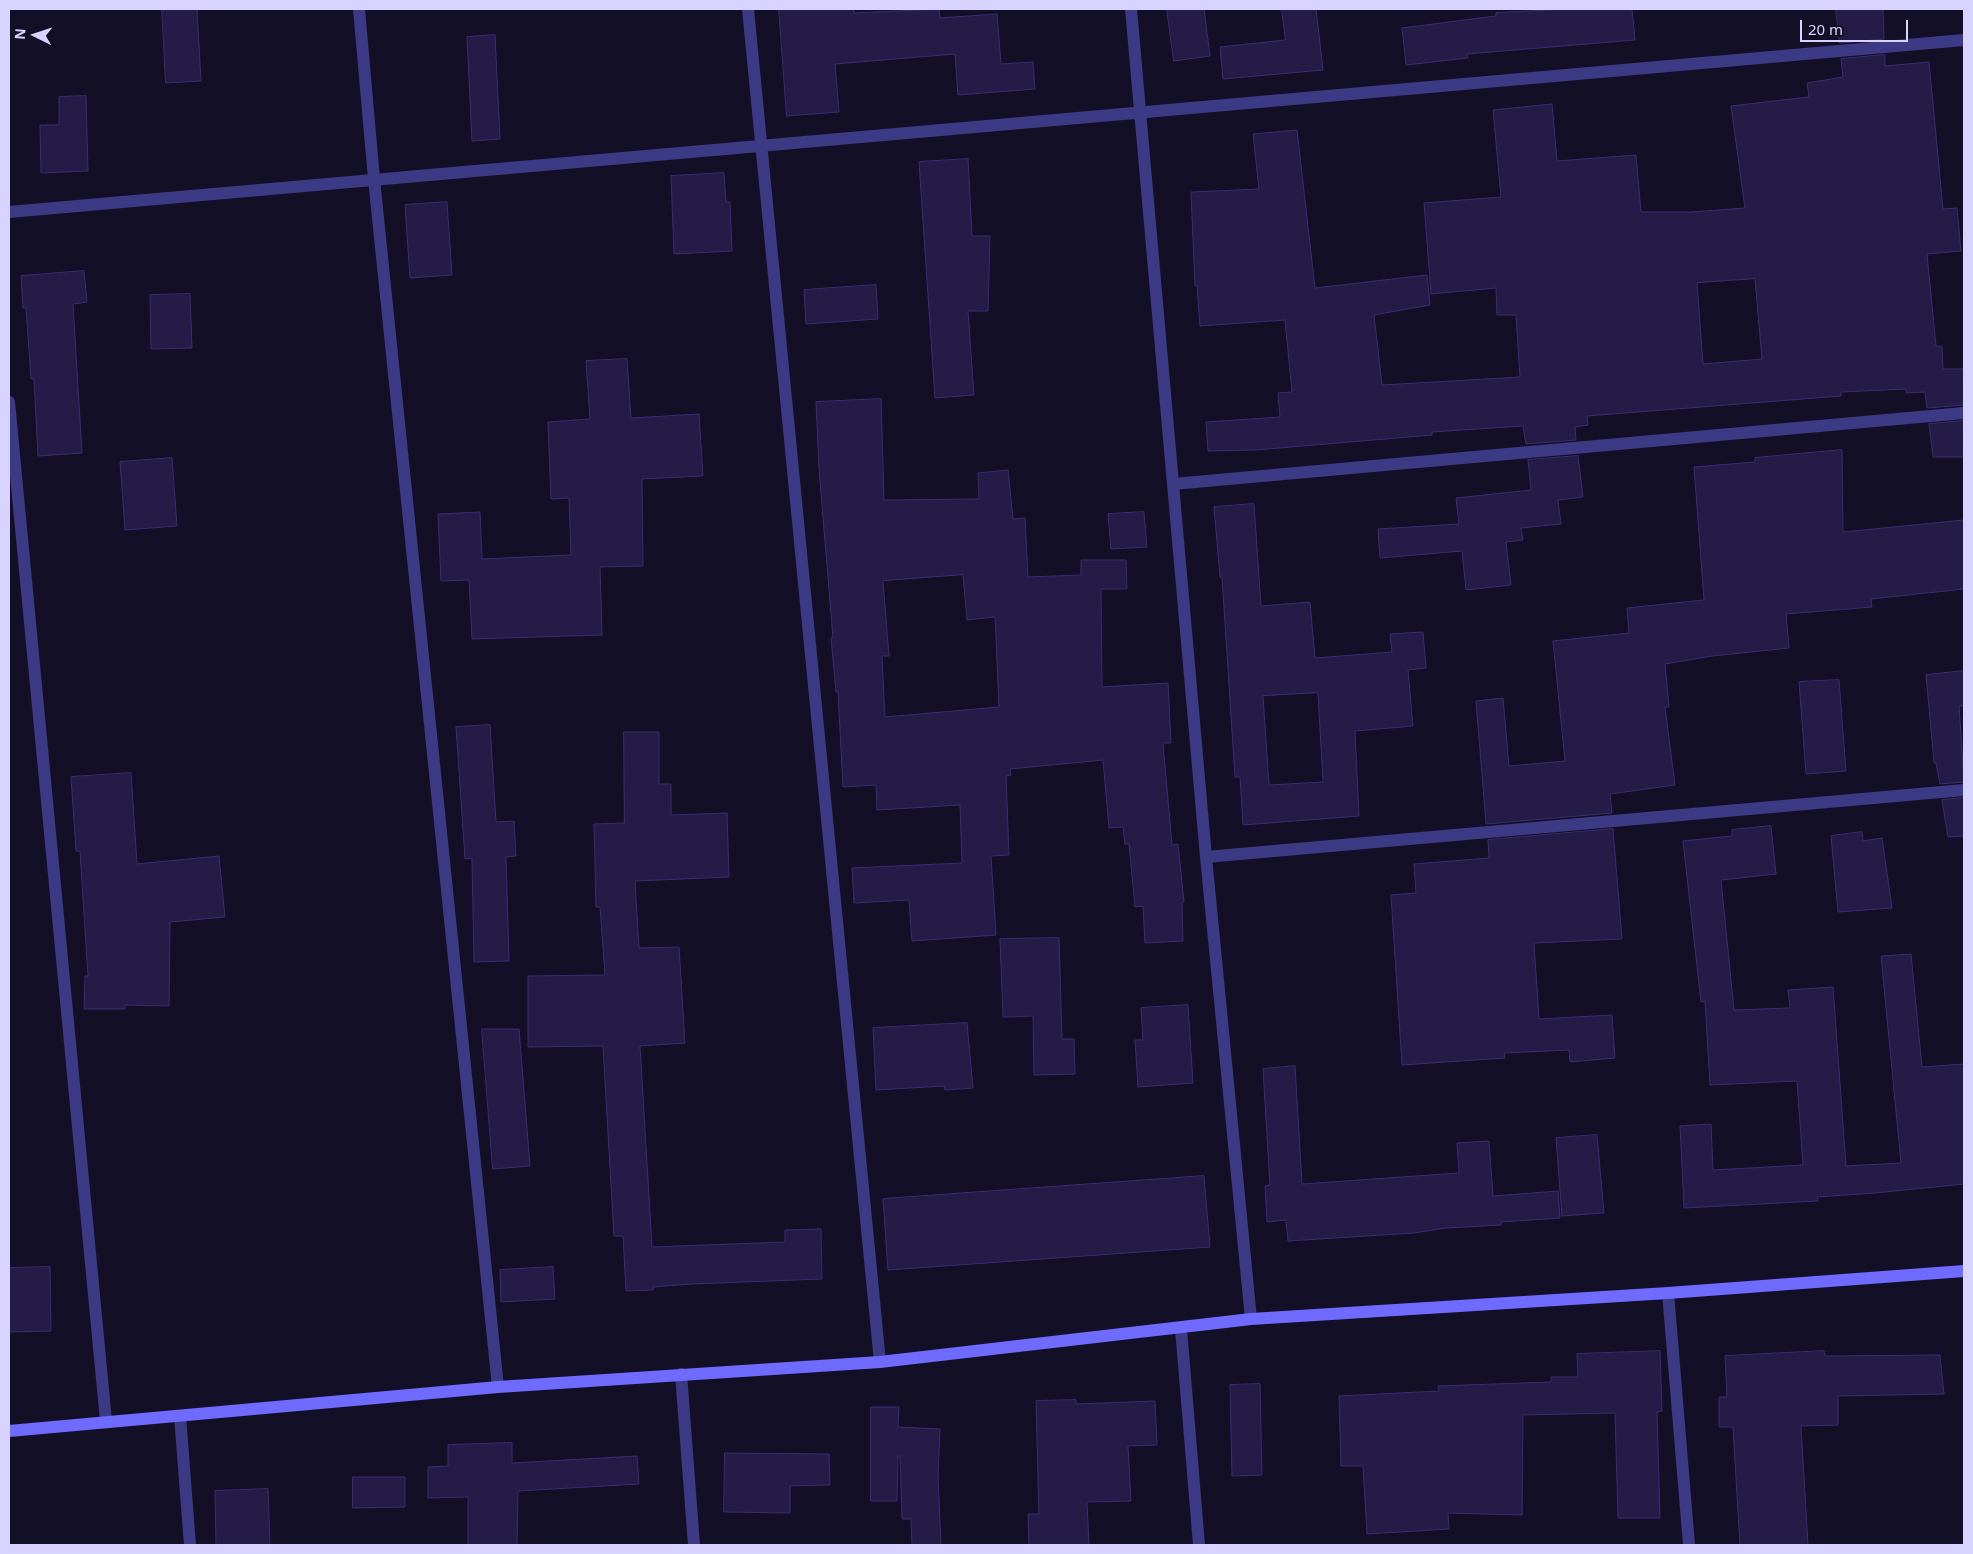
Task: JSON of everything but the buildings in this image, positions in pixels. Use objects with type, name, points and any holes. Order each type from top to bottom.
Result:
[{"type":"main road","points":[[9,1431],[498,1387],[880,1362],[1251,1320],[1668,1293],[1964,1271]]},
{"type":"street","points":[[359,9],[374,179],[498,1387]]},
{"type":"street","points":[[748,9],[880,1362]]},
{"type":"street","points":[[1131,9],[1206,857],[1251,1320]]},
{"type":"street","points":[[9,212],[1964,40]]},
{"type":"street","points":[[9,402],[106,1421]]},
{"type":"street","points":[[1172,484],[1964,413]]},
{"type":"street","points":[[1206,857],[1964,790]]},
{"type":"street","points":[[1668,1293],[1689,1545]]},
{"type":"street","points":[[1181,1329],[1199,1545]]},
{"type":"street","points":[[681,1374],[694,1545]]},
{"type":"street","points":[[180,1416],[190,1545]]}]
